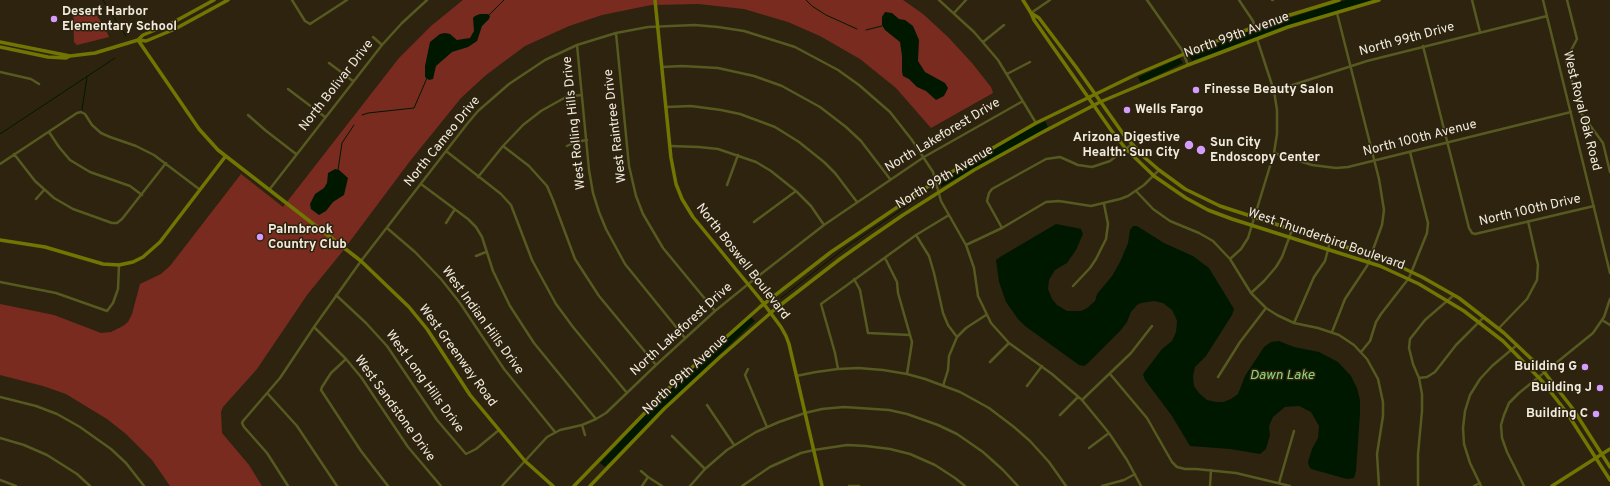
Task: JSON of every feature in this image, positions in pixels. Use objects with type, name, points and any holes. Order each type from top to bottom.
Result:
[{"type":"street","points":[[138,40],[143,35],[172,23],[214,0]]},
{"type":"street","points":[[0,46],[60,58],[95,53],[138,40],[146,41],[175,29],[222,1],[228,0]]},
{"type":"street","points":[[292,0],[305,21],[309,24],[313,23],[347,0]]},
{"type":"street","name":"North Bolivar Drive","points":[[268,190],[352,81],[382,45],[402,23],[427,0]]},
{"type":"street","name":"North Boswell Boulevard","points":[[655,0],[673,174],[686,206],[700,226],[781,327],[789,344],[822,486]]},
{"type":"street","points":[[939,0],[983,42],[1008,74],[1036,123]]},
{"type":"street","points":[[954,13],[966,0]]},
{"type":"street","points":[[1022,0],[1032,13],[1050,0]]},
{"type":"street","points":[[1147,0],[1184,54],[1188,65]]},
{"type":"street","points":[[1239,0],[1253,20],[1255,27]]},
{"type":"street","name":"North 99th Avenue","points":[[574,486],[670,387],[764,304],[831,252],[936,181],[1036,123],[1095,94],[1184,54],[1255,27],[1339,0]]},
{"type":"street","name":"North 99th Avenue","points":[[590,486],[669,404],[723,354],[771,313],[840,259],[902,215],[981,166],[1100,102],[1188,65],[1257,38],[1379,0]]},
{"type":"street","points":[[1472,0],[1480,32]]},
{"type":"street","name":"West Royal Oak Road","points":[[1543,0],[1610,273]]},
{"type":"street","points":[[1567,0],[1577,39],[1566,60],[1581,113],[1602,143],[1610,172]]},
{"type":"street","points":[[1332,332],[1345,299],[1362,276],[1371,255],[1382,225],[1384,210],[1374,160],[1337,12]]},
{"type":"street","name":"West Thunderbird Boulevard","points":[[1032,13],[1039,18],[1132,144],[1160,170],[1186,189],[1208,201],[1254,218],[1371,255],[1412,272],[1454,295],[1485,316],[1518,345],[1545,373],[1565,398],[1610,467]]},
{"type":"street","name":"West Thunderbird Boulevard","points":[[1032,13],[1034,20],[1090,102],[1126,149],[1154,176],[1180,194],[1208,210],[1252,226],[1368,262],[1408,278],[1448,300],[1480,322],[1512,350],[1539,378],[1559,403],[1610,480]]},
{"type":"street","name":"North 99th Drive","points":[[1274,91],[1350,66],[1423,46],[1547,16]]},
{"type":"street","name":"North Cameo Drive","points":[[288,486],[267,453],[242,423],[243,420],[268,394],[287,369],[314,327],[361,261],[478,111],[509,84],[545,60],[577,45],[616,33],[658,26],[695,25],[718,26],[744,31],[795,47],[816,58],[859,85],[900,124],[933,172],[941,201],[966,245],[974,268],[978,296],[986,315],[996,330],[1009,343],[1042,366],[1082,400],[1109,433],[1141,486]]},
{"type":"street","points":[[983,42],[1004,25]]},
{"type":"street","name":"West Raintree Drive","points":[[616,33],[629,166],[636,196],[643,214],[663,248],[715,311]]},
{"type":"street","points":[[373,37],[382,45]]},
{"type":"street","points":[[1230,259],[1244,244],[1252,226],[1274,154],[1277,134],[1277,112],[1274,91],[1257,38]]},
{"type":"street","name":"West Greenway Road","points":[[138,40],[199,129],[225,157],[361,261],[409,307],[427,329],[470,395],[525,461],[553,486]]},
{"type":"street","points":[[0,42],[70,56]]},
{"type":"street","name":"West Rolling Hills Drive","points":[[577,45],[589,170],[593,193],[606,229],[625,264],[685,338]]},
{"type":"street","points":[[1423,46],[1448,142]]},
{"type":"street","points":[[35,54],[36,50]]},
{"type":"street","points":[[1008,74],[1030,62]]},
{"type":"street","points":[[329,63],[352,81]]},
{"type":"street","points":[[662,67],[682,66],[718,68],[754,76],[782,86],[820,107],[846,127],[861,141],[890,179]]},
{"type":"street","points":[[0,72],[31,79],[39,84]]},
{"type":"street","points":[[288,89],[325,118]]},
{"type":"street","points":[[478,177],[502,146],[523,125],[554,102],[566,96],[581,95]]},
{"type":"street","name":"North Lakeforest Drive","points":[[502,486],[547,437],[555,432],[582,425],[606,413],[715,311],[824,225],[924,157],[1023,100]]},
{"type":"street","points":[[666,107],[691,106],[721,110],[740,114],[775,127],[805,146],[824,162],[839,178],[857,202]]},
{"type":"street","points":[[0,164],[77,113],[81,112],[85,114],[92,125],[101,133],[136,146],[166,163],[199,190]]},
{"type":"street","name":"North 100th Avenue","points":[[1274,154],[1312,165],[1336,168],[1410,152],[1571,112]]},
{"type":"street","points":[[248,115],[296,154]]},
{"type":"street","points":[[49,132],[70,160],[90,172],[130,186],[142,195]]},
{"type":"street","points":[[567,146],[575,142],[586,140]]},
{"type":"street","name":"North 100th Drive","points":[[1448,142],[1469,228],[1472,233],[1475,234],[1594,206]]},
{"type":"street","points":[[1002,228],[987,200],[992,189],[1046,159],[1060,157],[1078,165],[1092,167],[1110,161],[1132,144]]},
{"type":"street","points":[[502,146],[529,166],[547,186],[575,259],[599,296],[656,365]]},
{"type":"street","points":[[670,146],[718,149],[738,155],[771,171],[796,191],[811,206],[824,225]]},
{"type":"street","points":[[446,151],[501,194],[511,205],[532,260],[549,292],[573,327],[627,393]]},
{"type":"street","points":[[1361,352],[1370,341],[1376,322],[1381,314],[1404,286],[1412,272],[1427,233],[1428,223],[1410,152]]},
{"type":"street","points":[[14,154],[28,173],[54,198],[73,209],[112,223],[117,223],[122,219],[166,163]]},
{"type":"street","points":[[727,185],[738,155]]},
{"type":"street","points":[[0,240],[45,247],[103,264],[119,265],[137,260],[151,251],[225,157]]},
{"type":"street","points":[[966,245],[1002,228],[1046,202],[1059,201],[1091,206],[1124,198],[1136,191],[1160,170]]},
{"type":"street","points":[[421,184],[455,209],[476,227],[482,237],[486,252],[502,291],[518,318],[534,343],[596,419]]},
{"type":"street","points":[[36,199],[44,190]]},
{"type":"street","points":[[754,222],[796,191]]},
{"type":"street","points":[[1136,191],[1158,213],[1174,223],[1199,233],[1213,241],[1230,259],[1251,293],[1266,308],[1294,323],[1332,332],[1347,340],[1367,359],[1378,379],[1383,402],[1384,416],[1377,454],[1379,486]]},
{"type":"street","points":[[1073,286],[1090,268],[1106,239],[1108,224],[1104,204]]},
{"type":"street","points":[[446,224],[455,209]]},
{"type":"street","points":[[838,369],[835,352],[821,304],[916,235],[949,214]]},
{"type":"street","points":[[1499,328],[1527,299],[1537,280],[1538,265],[1528,221]]},
{"type":"street","name":"West Indian Hills Drive","points":[[387,228],[415,252],[441,279],[460,303],[504,369],[555,432]]},
{"type":"street","points":[[1251,293],[1276,267],[1282,257],[1292,230]]},
{"type":"street","points":[[916,235],[929,256],[943,313],[948,325],[956,337]]},
{"type":"street","points":[[1294,323],[1314,277],[1325,261],[1330,242]]},
{"type":"street","points":[[476,256],[486,252]]},
{"type":"street","points":[[885,258],[897,282],[898,293],[912,342],[907,374]]},
{"type":"street","points":[[0,282],[56,293],[107,311],[113,303],[118,289],[119,265]]},
{"type":"street","points":[[854,279],[860,290],[868,333],[910,335]]},
{"type":"street","name":"West Long Hills Drive","points":[[336,295],[366,323],[387,346],[437,420],[466,454],[476,449],[499,430]]},
{"type":"street","points":[[1418,486],[1418,454],[1422,411],[1419,378],[1413,364],[1409,348],[1410,340],[1425,320],[1454,295]]},
{"type":"street","points":[[1524,486],[1507,452],[1502,438],[1501,425],[1509,403],[1588,338],[1602,320],[1610,299]]},
{"type":"street","points":[[1218,377],[1240,342],[1266,308]]},
{"type":"street","points":[[943,386],[948,370],[948,356],[956,337],[971,324],[986,315]]},
{"type":"street","points":[[1419,378],[1435,372],[1456,345],[1485,316]]},
{"type":"street","points":[[1602,320],[1610,325]]},
{"type":"street","points":[[1082,400],[1131,353],[1152,326]]},
{"type":"street","name":"West Sandstone Drive","points":[[314,327],[346,359],[361,377],[408,447],[442,486]]},
{"type":"street","points":[[990,362],[1009,343]]},
{"type":"street","points":[[1474,486],[1481,485],[1470,464],[1464,444],[1463,428],[1465,411],[1470,395],[1480,379],[1492,366],[1518,345]]},
{"type":"street","points":[[346,359],[331,374],[321,390],[361,451],[388,486]]},
{"type":"street","points":[[1027,386],[1042,366]]},
{"type":"street","points":[[748,369],[745,375],[767,427]]},
{"type":"street","points":[[796,376],[838,369],[876,369],[907,374],[960,392],[989,408],[1030,441],[1049,462],[1066,486]]},
{"type":"street","points":[[1110,374],[1147,418],[1169,458],[1177,467],[1236,473],[1290,486]]},
{"type":"street","points":[[268,394],[297,426],[338,486]]},
{"type":"street","points":[[1060,415],[1078,396]]},
{"type":"street","points":[[0,397],[36,406],[57,414],[80,427],[111,449],[138,477],[144,486]]},
{"type":"street","points":[[1559,403],[1565,398]]},
{"type":"street","points":[[707,405],[734,446]]},
{"type":"street","points":[[690,486],[705,469],[734,446],[767,427],[805,413],[822,409],[844,407],[874,408],[907,414],[938,425],[970,442],[994,461],[1018,486]]},
{"type":"street","points":[[582,425],[584,435]]},
{"type":"street","points":[[1279,483],[1294,431]]},
{"type":"street","points":[[1088,448],[1109,433]]},
{"type":"street","points":[[672,436],[705,469]]},
{"type":"street","points":[[0,438],[24,445],[47,455],[77,474],[90,486]]},
{"type":"street","points":[[742,486],[770,466],[801,453],[847,445],[890,449],[910,454],[935,465],[965,486]]},
{"type":"street","points":[[1552,486],[1610,449]]},
{"type":"street","points":[[1210,486],[1211,470]]},
{"type":"street","points":[[641,471],[662,486]]},
{"type":"street","points":[[1102,486],[1124,480],[1135,474]]},
{"type":"street","points":[[642,486],[648,477]]},
{"type":"street","points":[[0,480],[16,486]]},
{"type":"street","points":[[849,486],[859,486]]},
{"type":"shaded area","name":"Palmbrook Country Club","points":[[463,0],[903,0],[923,14],[948,37],[972,63],[991,87],[993,93],[931,128],[896,88],[860,59],[820,36],[788,22],[744,9],[698,4],[651,5],[602,15],[569,26],[525,46],[486,75],[461,98],[410,161],[342,252],[307,295],[257,369],[223,407],[221,412],[222,433],[249,465],[262,486],[170,486],[152,460],[126,434],[107,419],[66,394],[43,386],[0,375],[0,304],[54,315],[101,333],[111,332],[123,326],[128,322],[132,314],[140,284],[161,274],[170,266],[241,174],[283,207],[399,58],[431,26]]},
{"type":"shaded area","points":[[73,7],[85,9],[97,16],[109,37],[77,45],[74,42]]},
{"type":"water","points":[[1346,0],[1373,0],[1287,26],[1192,61],[1189,55],[1252,30]]},
{"type":"water","points":[[885,12],[892,13],[899,19],[905,20],[913,26],[919,40],[918,61],[925,72],[945,83],[948,88],[944,96],[936,100],[926,91],[917,87],[909,79],[903,76],[900,42],[885,30],[882,25],[882,17]]},
{"type":"water","points":[[480,14],[488,14],[490,16],[482,26],[477,41],[468,47],[452,52],[436,66],[433,79],[429,80],[425,77],[425,66],[430,42],[440,34],[445,33],[450,34],[457,40],[470,38],[474,31],[473,18]]},
{"type":"water","points":[[1180,58],[1183,63],[1141,83],[1138,77]]},
{"type":"water","points":[[1045,121],[1048,127],[941,187],[940,181],[1017,135]]},
{"type":"water","points":[[335,169],[339,170],[348,178],[344,195],[333,202],[326,211],[319,215],[311,209],[310,204],[315,194],[324,188],[327,183],[328,173]]},
{"type":"water","name":"Dawn Lake","points":[[1056,224],[1081,229],[1083,234],[1076,250],[1067,263],[1055,270],[1049,280],[1048,289],[1052,299],[1057,305],[1067,311],[1081,311],[1095,301],[1097,294],[1112,276],[1120,262],[1128,243],[1130,230],[1133,226],[1137,226],[1164,243],[1193,256],[1209,268],[1234,309],[1232,315],[1206,356],[1195,367],[1193,376],[1194,386],[1207,400],[1223,402],[1238,394],[1245,376],[1264,347],[1271,342],[1279,341],[1294,347],[1319,352],[1338,362],[1351,376],[1357,388],[1360,400],[1356,471],[1354,478],[1347,479],[1311,469],[1308,462],[1312,449],[1318,438],[1319,426],[1311,412],[1299,406],[1285,407],[1273,417],[1269,426],[1270,435],[1266,449],[1260,454],[1230,449],[1190,446],[1172,416],[1145,380],[1143,374],[1162,349],[1172,341],[1176,332],[1177,321],[1175,316],[1172,310],[1163,303],[1154,301],[1137,305],[1131,312],[1127,322],[1121,330],[1084,366],[1079,365],[1025,326],[1006,302],[999,282],[996,260]]},
{"type":"water","points":[[751,317],[755,321],[670,401],[605,467],[600,463],[667,392]]},
{"type":"waterway","points":[[103,0],[126,36]]},
{"type":"waterway","points":[[489,15],[504,0]]},
{"type":"waterway","points":[[806,0],[826,15],[857,29]]},
{"type":"waterway","points":[[866,30],[882,26]]},
{"type":"waterway","points":[[0,134],[115,58]]},
{"type":"waterway","points":[[82,110],[87,77]]},
{"type":"waterway","points":[[362,115],[414,108],[427,78]]},
{"type":"waterway","points":[[338,170],[342,143],[354,125]]},
{"type":"waterway","points":[[781,298],[845,248],[933,188]]},
{"type":"place","name":"Desert Harbor Elementary School","points":[[54,19]]},
{"type":"place","name":"Finesse Beauty Salon","points":[[1196,90]]},
{"type":"place","name":"Wells Fargo","points":[[1127,110]]},
{"type":"place","name":"Arizona Digestive Health: Sun City","points":[[1189,145]]},
{"type":"place","name":"Sun City Endoscopy Center","points":[[1201,150]]},
{"type":"place","name":"Palmbrook Country Club","points":[[260,237]]},
{"type":"place","name":"Building G","points":[[1585,367]]},
{"type":"place","name":"Building J","points":[[1600,388]]},
{"type":"place","name":"Building C","points":[[1596,414]]}]
